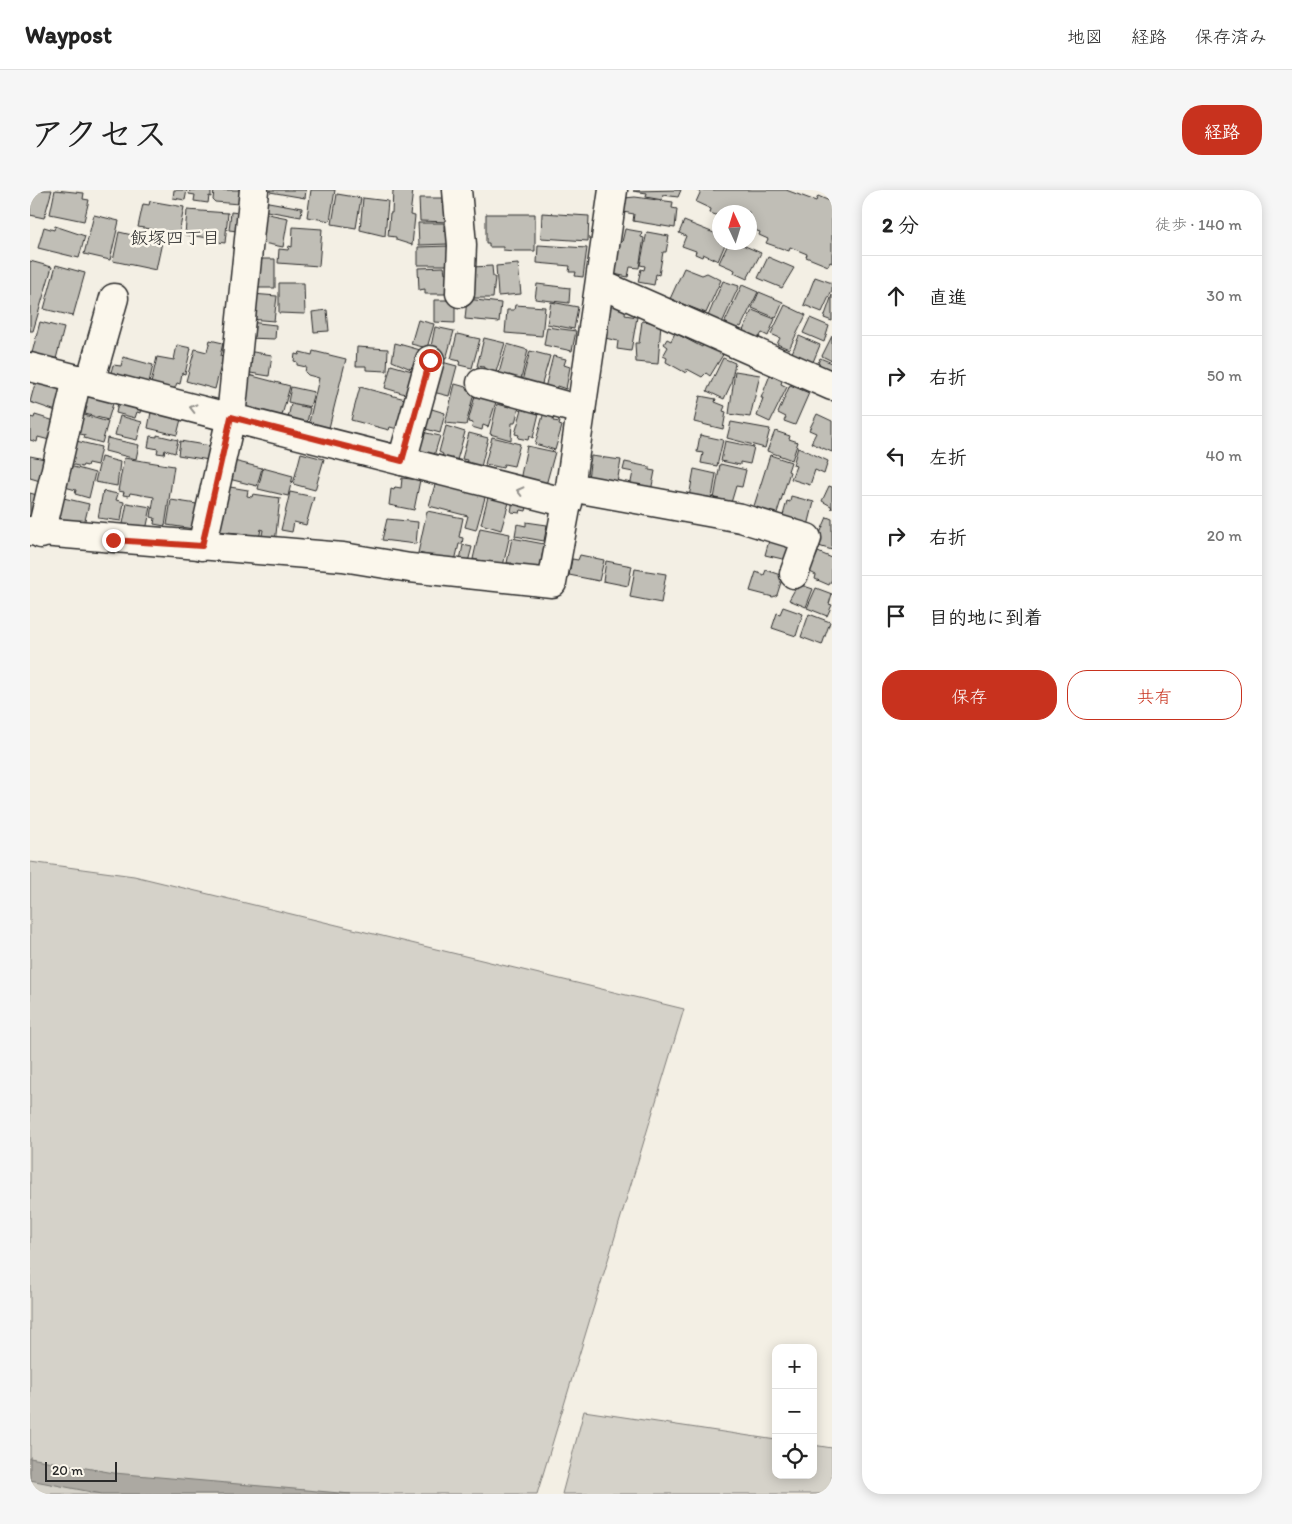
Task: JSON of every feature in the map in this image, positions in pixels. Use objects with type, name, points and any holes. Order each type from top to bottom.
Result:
[{"type":"street","points":[[202,546],[231,417],[254,190]]},
{"type":"street","points":[[458,190],[462,245],[460,293]]},
{"type":"street","points":[[114,298],[84,381],[36,532],[343,558],[410,568],[552,583],[569,495],[582,410],[612,190]]},
{"type":"street","points":[[600,284],[832,386]]},
{"type":"street","points":[[402,461],[430,360]]},
{"type":"street","points":[[30,367],[402,461],[569,495],[741,518],[807,538],[794,574]]},
{"type":"street","points":[[481,384],[582,410]]},
{"type":"shaded area","points":[[30,862],[134,876],[684,1009],[537,1494],[30,1494]]},
{"type":"shaded area","points":[[584,1411],[772,1439],[772,1479],[817,1479],[817,1446],[832,1448],[832,1494],[562,1494]]},
{"type":"shaded area","points":[[30,1458],[114,1473],[351,1494],[102,1494],[30,1480]]},
{"type":"building","points":[[30,190],[52,190],[44,218],[30,215]]},
{"type":"building","points":[[55,190],[84,193],[83,199],[89,200],[84,221],[50,214]]},
{"type":"building","points":[[174,190],[187,190],[185,200],[173,198]]},
{"type":"building","points":[[190,190],[211,190],[211,197],[209,196],[208,203],[194,201],[195,195],[189,194]]},
{"type":"building","points":[[214,190],[240,190],[239,204],[215,202],[213,200]]},
{"type":"building","points":[[270,190],[306,190],[305,198],[270,192]]},
{"type":"building","points":[[311,190],[335,190],[330,221],[307,217]]},
{"type":"building","points":[[393,190],[413,190],[410,215],[415,216],[412,245],[396,240],[396,237],[388,236]]},
{"type":"building","points":[[681,190],[678,197],[663,195],[662,200],[646,197],[647,193],[633,191]]},
{"type":"building","points":[[698,190],[786,190],[816,201],[818,196],[832,202],[832,263],[830,262],[828,266],[806,257],[807,254],[790,247],[789,251],[766,243],[768,239],[759,235],[760,232],[757,231],[757,205],[712,205],[712,214],[710,213],[711,209],[696,202],[700,193]]},
{"type":"building","points":[[337,194],[361,198],[356,228],[332,224]]},
{"type":"building","points":[[635,197],[673,202],[672,208],[677,209],[675,228],[633,221],[634,214],[623,212],[625,198]]},
{"type":"building","points":[[363,198],[388,201],[385,236],[360,230]]},
{"type":"building","points":[[419,198],[442,198],[442,204],[450,204],[450,222],[420,221]]},
{"type":"building","points":[[150,201],[184,207],[179,234],[138,227],[143,204],[149,205]]},
{"type":"building","points":[[263,201],[302,208],[301,217],[261,210]]},
{"type":"building","points":[[187,210],[228,213],[225,243],[210,241],[210,238],[185,235]]},
{"type":"building","points":[[231,212],[239,213],[237,231],[229,230]]},
{"type":"building","points":[[263,213],[288,218],[283,247],[258,242]]},
{"type":"building","points":[[542,213],[589,216],[588,241],[541,238]]},
{"type":"building","points":[[486,214],[535,214],[535,251],[503,250],[503,247],[489,247],[489,243],[486,243]]},
{"type":"building","points":[[94,215],[119,221],[110,260],[84,254]]},
{"type":"building","points":[[684,221],[712,232],[712,250],[723,250],[718,261],[703,254],[702,257],[695,254],[696,251],[682,246],[686,236],[679,233]]},
{"type":"building","points":[[418,223],[444,223],[444,231],[447,230],[448,244],[419,245]]},
{"type":"building","points":[[55,226],[85,236],[79,258],[38,248],[44,227],[54,230]]},
{"type":"building","points":[[293,227],[322,229],[319,266],[278,263],[279,249],[288,250],[289,246],[292,247]]},
{"type":"building","points":[[625,229],[642,232],[641,237],[644,238],[639,268],[630,267],[628,277],[614,274],[619,241],[622,242]]},
{"type":"building","points":[[119,232],[162,242],[156,270],[113,261]]},
{"type":"building","points":[[647,232],[669,236],[666,252],[663,252],[659,275],[656,274],[654,285],[638,282],[641,269],[644,270],[645,266],[640,265]]},
{"type":"building","points":[[538,245],[587,248],[583,277],[575,276],[576,272],[569,272],[570,266],[537,263]]},
{"type":"building","points":[[449,246],[450,265],[418,265],[418,247]]},
{"type":"building","points":[[725,250],[754,250],[761,253],[747,279],[734,273],[735,270],[719,263]]},
{"type":"building","points":[[768,257],[794,268],[782,288],[758,278]]},
{"type":"building","points":[[257,259],[275,259],[275,288],[253,288]]},
{"type":"building","points":[[30,261],[52,267],[33,331],[30,331]]},
{"type":"building","points":[[518,264],[521,294],[498,296],[496,266]]},
{"type":"building","points":[[56,265],[85,273],[73,316],[44,309]]},
{"type":"building","points":[[492,266],[493,277],[495,277],[493,298],[472,298],[472,267]]},
{"type":"building","points":[[444,267],[445,273],[448,272],[447,294],[425,294],[425,289],[419,290],[418,268]]},
{"type":"building","points":[[684,268],[702,275],[707,273],[721,280],[706,313],[670,299]]},
{"type":"building","points":[[815,277],[832,283],[832,290],[822,312],[804,305]]},
{"type":"building","points":[[723,281],[739,286],[722,323],[708,316]]},
{"type":"building","points":[[279,283],[304,283],[305,314],[279,313]]},
{"type":"building","points":[[537,284],[570,288],[569,303],[535,299]]},
{"type":"building","points":[[742,285],[758,292],[741,327],[739,326],[737,330],[724,324]]},
{"type":"building","points":[[759,292],[783,302],[776,318],[752,308]]},
{"type":"building","points":[[252,294],[277,296],[274,321],[250,319]]},
{"type":"building","points":[[832,295],[832,321],[824,318]]},
{"type":"building","points":[[467,299],[501,303],[499,322],[465,319]]},
{"type":"building","points":[[434,300],[455,300],[455,323],[434,322]]},
{"type":"building","points":[[551,302],[578,307],[574,329],[547,324]]},
{"type":"building","points":[[515,305],[545,307],[542,336],[505,333],[507,310],[514,310]]},
{"type":"building","points":[[610,305],[626,307],[625,315],[637,317],[631,351],[617,349],[618,341],[605,338]]},
{"type":"building","points":[[785,305],[806,315],[789,349],[777,344],[780,338],[771,334]]},
{"type":"building","points":[[327,310],[329,331],[314,332],[312,312]]},
{"type":"building","points":[[752,310],[775,319],[768,336],[762,333],[758,339],[742,333]]},
{"type":"building","points":[[810,318],[829,326],[824,342],[803,333]]},
{"type":"building","points":[[418,320],[434,324],[427,348],[411,344]]},
{"type":"building","points":[[642,321],[661,323],[658,364],[636,362],[635,343],[639,343]]},
{"type":"building","points":[[40,322],[64,328],[56,359],[32,353]]},
{"type":"building","points":[[249,322],[276,325],[275,339],[247,338]]},
{"type":"building","points":[[435,327],[454,331],[446,359],[429,356]]},
{"type":"building","points":[[547,327],[576,331],[572,351],[544,345]]},
{"type":"building","points":[[675,333],[702,347],[704,343],[724,353],[710,376],[706,373],[702,377],[687,369],[686,373],[666,362],[667,358],[663,356],[668,347],[664,344],[667,339],[671,341]]},
{"type":"building","points":[[457,334],[480,339],[472,368],[459,365],[460,361],[451,359]]},
{"type":"building","points":[[799,336],[820,345],[813,362],[792,353]]},
{"type":"building","points":[[832,336],[832,361],[822,356]]},
{"type":"building","points":[[484,338],[505,343],[495,375],[483,372],[484,367],[477,366]]},
{"type":"building","points":[[210,340],[223,343],[220,356],[223,357],[215,389],[186,381],[195,349],[207,352]]},
{"type":"building","points":[[395,343],[424,351],[419,368],[412,366],[411,369],[392,361]]},
{"type":"building","points":[[507,344],[528,350],[521,379],[499,373]]},
{"type":"building","points":[[177,345],[191,348],[185,374],[182,373],[180,384],[177,383],[173,392],[150,388],[157,357],[174,360]]},
{"type":"building","points":[[357,347],[388,349],[387,371],[366,370],[366,366],[356,366]]},
{"type":"building","points":[[247,351],[272,355],[269,376],[244,372]]},
{"type":"building","points":[[313,351],[346,359],[328,432],[308,427],[319,378],[308,375],[305,372],[306,367],[297,365],[297,362],[294,361],[295,354],[299,355],[300,352],[312,355]]},
{"type":"building","points":[[530,351],[550,356],[541,387],[522,381]]},
{"type":"building","points":[[553,356],[566,359],[564,365],[570,367],[566,389],[557,386],[556,390],[545,388]]},
{"type":"building","points":[[123,357],[153,365],[148,387],[110,376],[113,365],[121,366]]},
{"type":"building","points":[[723,358],[735,363],[731,384],[724,399],[707,391]]},
{"type":"building","points":[[820,358],[832,363],[832,373],[817,366]]},
{"type":"building","points":[[438,361],[457,366],[449,396],[429,391]]},
{"type":"building","points":[[391,365],[419,373],[413,393],[406,391],[405,394],[385,388]]},
{"type":"building","points":[[735,371],[760,375],[750,417],[729,414]]},
{"type":"building","points":[[245,374],[290,386],[281,419],[239,408]]},
{"type":"building","points":[[770,375],[782,381],[781,384],[787,387],[770,422],[757,416],[763,398],[761,398]]},
{"type":"building","points":[[36,380],[62,386],[56,411],[30,402]]},
{"type":"building","points":[[455,384],[473,389],[474,393],[466,425],[445,423]]},
{"type":"building","points":[[790,385],[809,393],[795,425],[784,421],[786,417],[778,413]]},
{"type":"building","points":[[291,387],[314,392],[310,407],[288,402]]},
{"type":"building","points":[[360,387],[409,400],[401,430],[390,427],[389,430],[351,420]]},
{"type":"building","points":[[476,392],[492,396],[491,401],[496,402],[488,427],[483,425],[482,430],[472,427],[473,423],[468,422]]},
{"type":"building","points":[[83,393],[115,397],[108,420],[85,414],[87,407],[80,406]]},
{"type":"building","points":[[700,396],[716,399],[715,402],[725,406],[723,411],[726,412],[723,429],[694,422]]},
{"type":"building","points":[[119,397],[142,403],[140,413],[137,412],[135,418],[116,413]]},
{"type":"building","points":[[511,401],[520,403],[515,423],[512,423],[511,440],[490,434],[497,404],[509,407]]},
{"type":"building","points":[[291,404],[310,408],[306,427],[287,423]]},
{"type":"building","points":[[152,407],[181,419],[177,435],[148,428]]},
{"type":"building","points":[[425,407],[445,413],[440,433],[419,427]]},
{"type":"building","points":[[522,409],[539,413],[533,438],[529,436],[528,440],[518,438],[519,435],[515,434]]},
{"type":"building","points":[[544,412],[554,415],[553,421],[560,422],[559,425],[562,426],[555,450],[535,444]]},
{"type":"building","points":[[81,414],[108,422],[102,443],[84,438],[85,435],[75,433]]},
{"type":"building","points":[[817,414],[832,421],[832,452],[811,443],[816,433],[809,430]]},
{"type":"building","points":[[35,415],[58,422],[53,441],[38,437],[37,442],[30,440],[30,417],[34,418]]},
{"type":"building","points":[[120,416],[142,422],[137,440],[115,435]]},
{"type":"building","points":[[731,422],[770,429],[765,448],[727,438]]},
{"type":"building","points":[[446,426],[465,432],[457,460],[442,457],[443,454],[439,452]]},
{"type":"building","points":[[775,431],[790,436],[789,439],[798,442],[792,460],[767,451]]},
{"type":"building","points":[[422,432],[440,436],[433,459],[417,451]]},
{"type":"building","points":[[469,433],[488,438],[481,467],[466,463],[467,460],[462,459]]},
{"type":"building","points":[[157,435],[178,440],[175,453],[165,450],[164,454],[157,453],[158,449],[148,447],[150,436],[157,437]]},
{"type":"building","points":[[700,435],[723,440],[717,466],[701,463],[703,453],[697,452]]},
{"type":"building","points":[[492,437],[520,444],[514,466],[504,464],[503,468],[485,464]]},
{"type":"building","points":[[107,438],[139,445],[136,459],[105,451]]},
{"type":"building","points":[[72,440],[101,447],[97,465],[88,463],[87,466],[83,465],[82,467],[66,463]]},
{"type":"building","points":[[180,441],[211,446],[209,460],[178,455]]},
{"type":"building","points":[[725,441],[754,447],[750,464],[740,462],[740,465],[721,461]]},
{"type":"building","points":[[527,446],[555,452],[546,485],[520,480]]},
{"type":"building","points":[[798,447],[828,461],[824,474],[815,470],[810,485],[791,479],[796,466],[793,465]]},
{"type":"building","points":[[301,453],[324,459],[315,490],[293,484]]},
{"type":"building","points":[[770,455],[791,462],[788,471],[790,472],[776,516],[754,506]]},
{"type":"building","points":[[30,456],[45,459],[40,481],[30,478]]},
{"type":"building","points":[[591,456],[621,460],[617,483],[588,479]]},
{"type":"building","points":[[101,457],[120,462],[117,486],[95,482]]},
{"type":"building","points":[[124,458],[174,466],[165,526],[154,524],[155,518],[151,517],[154,497],[130,493],[129,496],[123,495],[124,492],[118,491]]},
{"type":"building","points":[[234,461],[262,468],[257,486],[229,479]]},
{"type":"building","points":[[625,462],[649,467],[649,470],[655,471],[651,491],[630,487],[633,472],[623,470]]},
{"type":"building","points":[[720,464],[746,470],[742,487],[736,486],[731,503],[714,499]]},
{"type":"building","points":[[66,465],[95,473],[89,498],[75,494],[76,490],[61,486]]},
{"type":"building","points":[[263,468],[293,476],[288,496],[258,489]]},
{"type":"building","points":[[694,469],[716,474],[712,498],[707,497],[707,501],[689,497]]},
{"type":"building","points":[[402,478],[420,480],[414,510],[389,505],[391,489],[394,490],[395,487],[401,488]]},
{"type":"building","points":[[436,481],[486,494],[476,530],[465,527],[468,516],[429,506]]},
{"type":"building","points":[[829,486],[832,487],[832,509],[831,506],[822,501]]},
{"type":"building","points":[[230,487],[248,490],[247,496],[252,497],[253,494],[280,498],[275,543],[261,541],[263,530],[261,529],[259,539],[248,537],[248,534],[217,531],[226,489]]},
{"type":"building","points":[[103,491],[118,494],[116,500],[124,502],[121,521],[98,518]]},
{"type":"building","points":[[290,492],[314,497],[306,525],[294,522],[292,532],[281,530]]},
{"type":"building","points":[[30,493],[40,496],[30,521]]},
{"type":"building","points":[[489,493],[510,499],[501,530],[481,524]]},
{"type":"building","points":[[791,496],[814,502],[808,526],[782,519],[787,501],[790,502]]},
{"type":"building","points":[[59,497],[89,504],[84,524],[54,517]]},
{"type":"building","points":[[171,500],[197,504],[194,529],[167,525]]},
{"type":"building","points":[[513,500],[528,502],[526,511],[521,510],[520,513],[511,512]]},
{"type":"building","points":[[127,503],[151,507],[146,530],[122,529]]},
{"type":"building","points":[[427,511],[463,518],[459,537],[463,538],[462,544],[459,544],[455,561],[418,553]]},
{"type":"building","points":[[827,517],[832,519],[832,550],[815,545]]},
{"type":"building","points":[[387,519],[418,522],[416,544],[382,540]]},
{"type":"building","points":[[526,522],[547,525],[544,541],[515,536],[517,524],[526,526]]},
{"type":"building","points":[[480,528],[510,534],[503,566],[473,559]]},
{"type":"building","points":[[770,537],[792,543],[787,560],[765,555]]},
{"type":"building","points":[[512,538],[544,544],[540,568],[527,566],[527,570],[512,567],[512,563],[507,563]]},
{"type":"building","points":[[463,545],[472,547],[468,562],[460,560]]},
{"type":"building","points":[[818,552],[832,558],[832,579],[829,585],[815,579],[816,575],[806,570],[813,555],[816,557]]},
{"type":"building","points":[[580,555],[604,560],[599,581],[569,575],[572,559],[578,560]]},
{"type":"building","points":[[606,561],[632,566],[628,586],[603,581]]},
{"type":"building","points":[[635,569],[666,574],[661,603],[630,597]]},
{"type":"building","points":[[766,570],[783,576],[777,595],[773,597],[750,591],[756,572],[764,575]]},
{"type":"building","points":[[798,584],[813,589],[806,607],[789,600]]},
{"type":"building","points":[[816,588],[832,594],[829,604],[832,605],[827,616],[807,608]]},
{"type":"building","points":[[783,607],[803,614],[796,636],[772,628],[777,613],[780,614]]},
{"type":"building","points":[[809,614],[830,622],[822,645],[801,637]]},
{"type":"district","name":"飯塚四丁目","points":[[175,238]]},
{"type":"route","points":[[113,540],[202,546],[231,417],[402,461],[430,360]]}]
